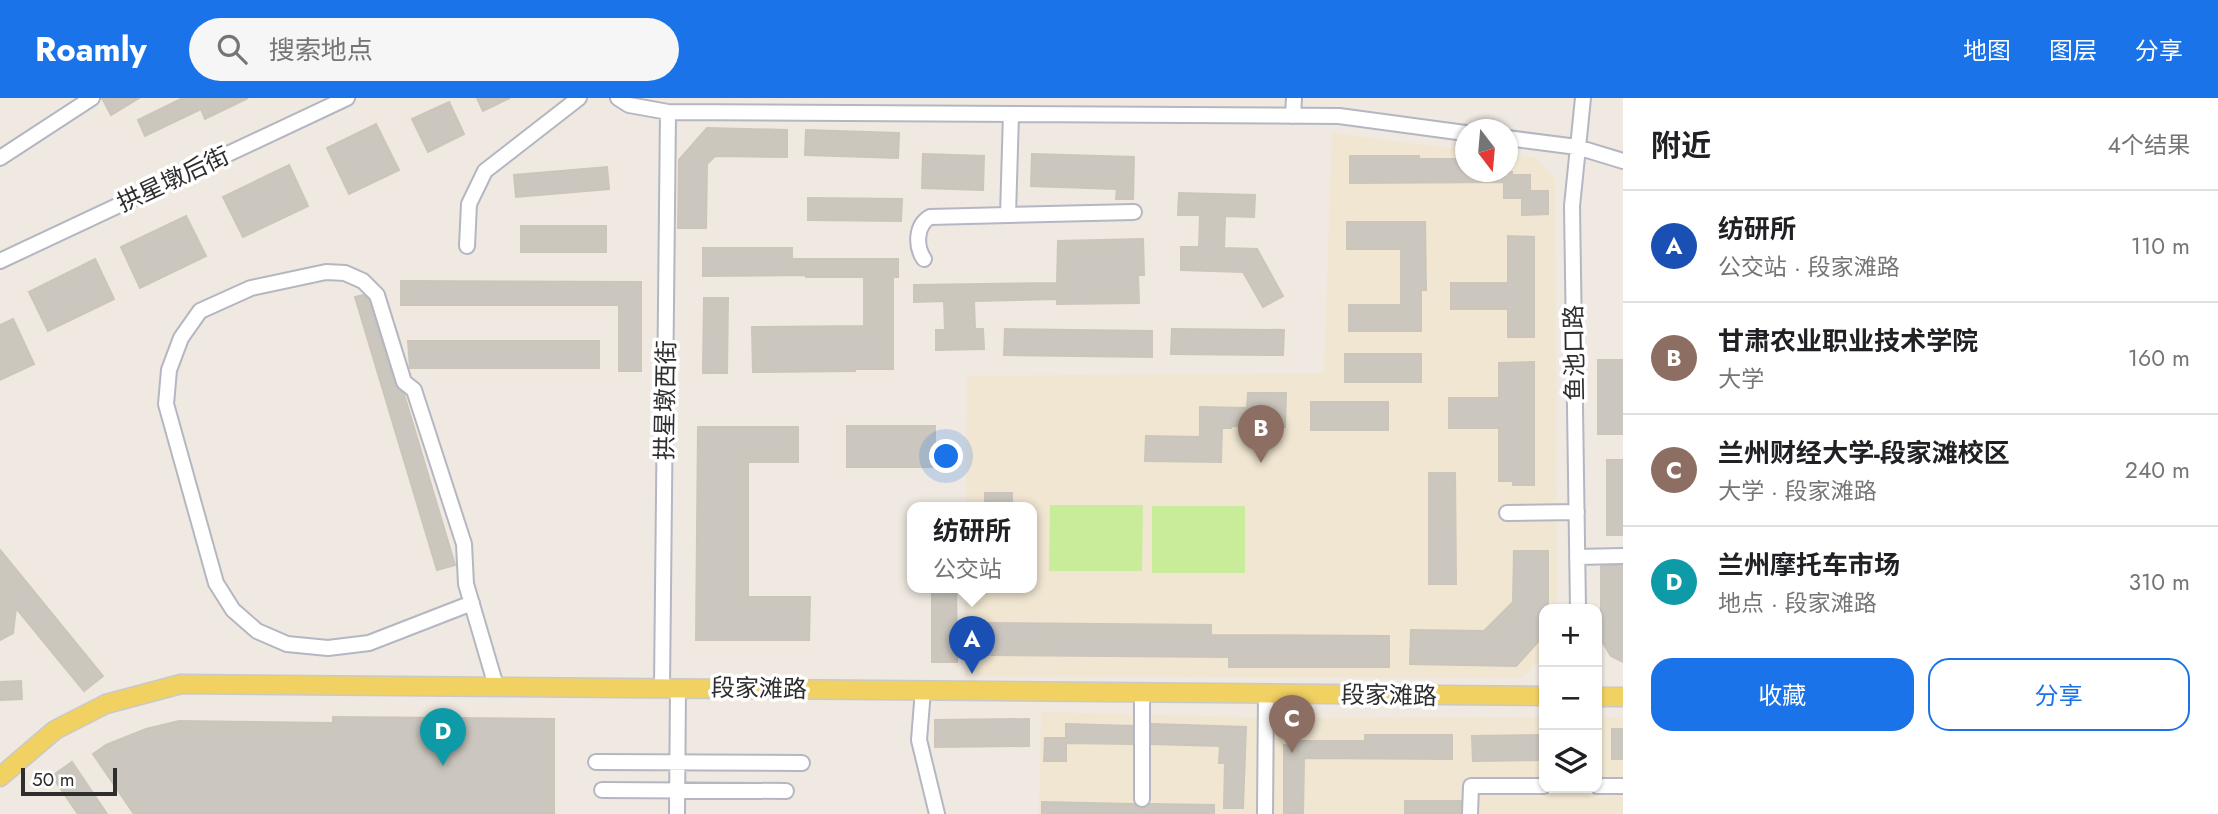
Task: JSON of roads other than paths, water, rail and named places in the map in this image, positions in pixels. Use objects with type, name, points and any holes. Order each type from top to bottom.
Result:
[{"type":"main road","name":"段家滩路","points":[[0,777],[55,730],[86,714],[106,704],[181,684],[1539,696]]},
{"type":"main road","points":[[1602,697],[1623,697]]},
{"type":"street","points":[[0,158],[92,98]]},
{"type":"street","name":"拱星墩后街","points":[[0,261],[347,98]]},
{"type":"street","points":[[467,246],[469,204],[485,171],[579,98]]},
{"type":"street","points":[[618,98],[628,104],[668,113],[1339,116],[1455,131]]},
{"type":"street","points":[[996,98],[1004,114],[1008,215]]},
{"type":"street","points":[[1293,116],[1294,98]]},
{"type":"street","name":"鱼池口路","points":[[1578,604],[1572,206],[1583,98]]},
{"type":"street","name":"拱星墩西街","points":[[668,113],[670,687],[678,762],[677,814]]},
{"type":"street","points":[[1518,139],[1577,147],[1623,160]]},
{"type":"street","points":[[924,259],[918,240],[920,225],[930,216],[1134,212]]},
{"type":"street","points":[[472,603],[369,643],[328,648],[287,644],[257,631],[233,610],[216,583],[166,404],[169,370],[173,359],[181,338],[200,311],[251,288],[326,272],[345,273],[363,281],[377,295],[404,382],[414,390],[464,544],[466,584],[472,603],[496,686]]},
{"type":"street","points":[[1507,513],[1577,512]]},
{"type":"street","points":[[1577,557],[1623,556]]},
{"type":"street","points":[[923,690],[919,740],[937,814]]},
{"type":"street","points":[[1142,692],[1142,799]]},
{"type":"street","points":[[1265,814],[1266,693]]},
{"type":"street","points":[[596,762],[802,763]]},
{"type":"street","points":[[1471,814],[1471,786],[1539,786]]},
{"type":"street","points":[[1602,786],[1623,786]]},
{"type":"street","points":[[602,790],[786,791]]},
{"type":"place","name":"甘肃农业职业技术学院","points":[[1261,463]]},
{"type":"place","name":"纺研所","points":[[972,674]]},
{"type":"place","name":"兰州财经大学-段家滩校区","points":[[1292,753]]},
{"type":"place","name":"兰州摩托车市场","points":[[443,766]]}]
